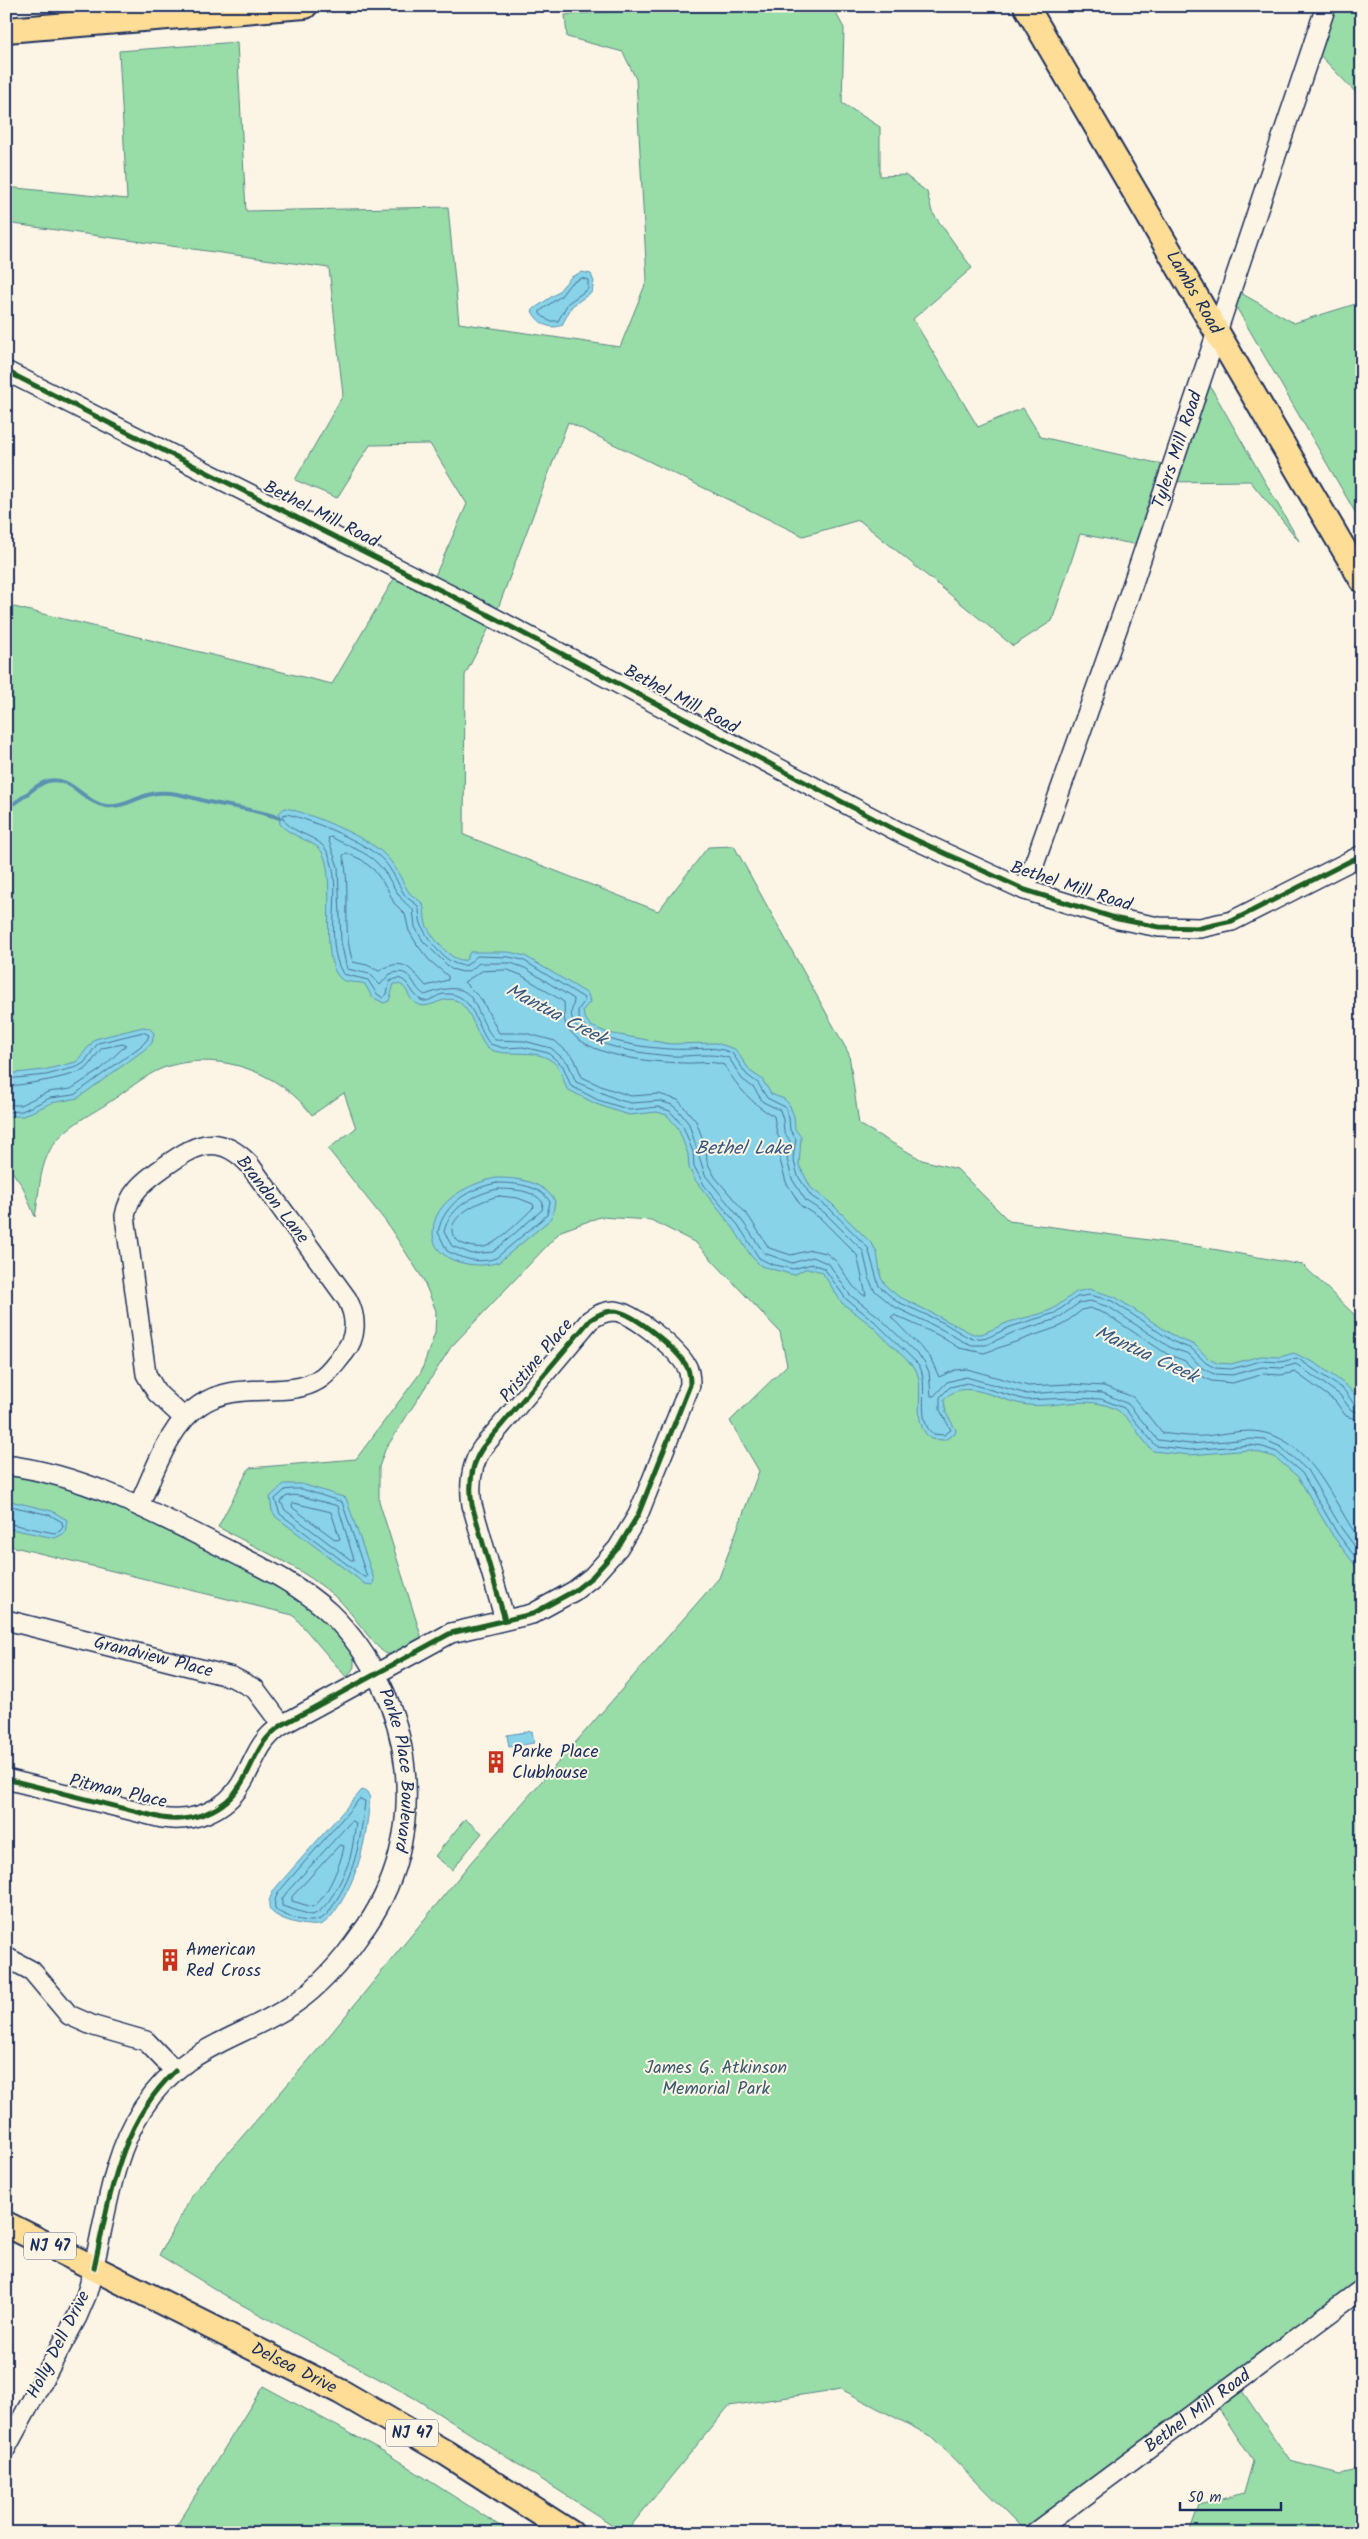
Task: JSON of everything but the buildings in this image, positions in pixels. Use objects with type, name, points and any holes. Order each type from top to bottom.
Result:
[{"type":"main road","points":[[6,30],[304,6]]},
{"type":"main road","name":"Lambs Road","points":[[1026,6],[1362,580]]},
{"type":"main road","points":[[1037,6],[1039,30]]},
{"type":"main road","name":"Delsea Drive","points":[[6,2224],[341,2392],[446,2452],[571,2533]]},
{"type":"street","name":"Tylers Mill Road","points":[[1025,890],[1117,630],[1326,6]]},
{"type":"street","name":"Bethel Mill Road","points":[[6,371],[478,609],[903,834],[1025,890],[1118,919],[1159,927],[1200,928],[1232,922],[1362,855]]},
{"type":"street","name":"Brandon Lane","points":[[139,1505],[171,1439],[184,1418],[201,1404],[230,1392],[299,1387],[318,1381],[348,1348],[354,1330],[354,1318],[347,1299],[258,1177],[237,1152],[218,1145],[207,1144],[192,1148],[142,1183],[130,1198],[125,1216],[146,1374],[157,1393],[184,1418]]},
{"type":"street","name":"Pristine Place","points":[[376,1674],[458,1630],[505,1620],[532,1614],[564,1597],[592,1577],[612,1556],[638,1515],[686,1398],[690,1380],[686,1364],[641,1322],[630,1315],[612,1311],[596,1315],[590,1320],[476,1458],[471,1477],[472,1505],[505,1620]]},
{"type":"street","name":"Parke Place Boulevard","points":[[6,1464],[74,1479],[139,1505],[274,1574],[300,1590],[328,1612],[346,1631],[376,1674],[399,1728],[406,1783],[405,1814],[400,1846],[392,1874],[381,1902],[362,1934],[314,1988],[277,2013],[200,2051],[176,2071],[147,2103],[127,2139],[115,2175],[94,2268]]},
{"type":"street","name":"Grandview Place","points":[[6,1620],[237,1679],[251,1686],[262,1696],[282,1725]]},
{"type":"street","name":"Pitman Place","points":[[6,1779],[162,1818],[195,1818],[218,1807],[232,1795],[241,1785],[260,1745],[282,1725],[376,1674]]},
{"type":"street","points":[[6,1957],[19,1962],[32,1971],[69,2015],[94,2026],[146,2041],[176,2071]]},
{"type":"street","name":"Holly Dell Drive","points":[[6,2448],[77,2317],[94,2268]]},
{"type":"street","name":"Bethel Mill Road","points":[[1034,2533],[1362,2289]]},
{"type":"green space","name":"James G. Atkinson Memorial Park","points":[[675,6],[832,6],[844,28],[842,103],[880,127],[880,176],[905,175],[927,192],[932,212],[972,268],[913,319],[978,427],[1023,408],[1041,437],[1170,466],[1202,372],[1299,541],[1250,481],[1166,482],[1144,546],[1080,534],[1052,621],[1013,646],[859,520],[803,536],[568,422],[495,616],[465,675],[464,835],[658,911],[708,847],[734,846],[849,1054],[859,1124],[922,1160],[957,1169],[1009,1221],[1201,1247],[1303,1265],[1362,1322],[1362,2282],[1234,2379],[1290,2461],[1340,2474],[1362,2469],[1362,2533],[1189,2533],[1199,2505],[1244,2493],[1253,2461],[1211,2397],[1027,2533],[932,2437],[841,2389],[729,2406],[625,2533],[416,2399],[233,2300],[159,2255],[194,2192],[320,2047],[472,1861],[719,1578],[759,1471],[730,1421],[787,1365],[780,1332],[696,1243],[651,1220],[600,1217],[561,1231],[451,1347],[385,1450],[379,1467],[379,1501],[422,1639],[400,1651],[387,1654],[382,1651],[339,1600],[311,1578],[218,1527],[249,1468],[356,1459],[421,1372],[435,1333],[436,1311],[423,1279],[386,1222],[328,1149],[356,1128],[344,1093],[312,1115],[282,1086],[245,1068],[225,1063],[204,1061],[183,1063],[156,1071],[65,1132],[58,1138],[45,1161],[35,1217],[23,1187],[6,1163],[6,605],[332,684],[398,572],[430,587],[467,504],[430,444],[370,445],[337,498],[295,480],[343,395],[329,268],[6,223],[6,187],[127,199],[119,51],[237,42],[246,211],[448,207],[459,323],[620,347],[647,280],[636,79],[623,52],[567,37],[565,15]]},
{"type":"green space","points":[[1323,6],[1362,6],[1362,99],[1310,45]]},
{"type":"green space","points":[[1230,287],[1294,323],[1362,302],[1362,524],[1228,293]]},
{"type":"green space","points":[[6,1475],[49,1483],[104,1501],[141,1517],[256,1575],[305,1604],[326,1621],[343,1639],[354,1658],[354,1667],[347,1678],[293,1615],[6,1545]]},
{"type":"green space","points":[[465,1819],[482,1833],[452,1870],[435,1856]]},
{"type":"green space","points":[[263,2386],[383,2451],[511,2533],[172,2533]]},
{"type":"water","points":[[582,272],[591,274],[594,282],[592,292],[572,306],[562,325],[553,327],[537,319],[532,311],[557,293],[571,277]]},
{"type":"water","name":"Bethel Lake","points":[[285,808],[307,814],[336,826],[364,840],[383,853],[394,866],[411,895],[423,904],[426,924],[432,935],[442,948],[454,957],[466,960],[470,952],[509,952],[525,956],[588,994],[590,1002],[583,1010],[584,1017],[591,1026],[608,1033],[670,1044],[716,1043],[735,1049],[751,1072],[762,1079],[771,1094],[784,1099],[789,1104],[794,1116],[795,1129],[801,1137],[799,1165],[811,1188],[832,1204],[873,1245],[877,1253],[881,1278],[887,1287],[898,1296],[973,1334],[982,1334],[1009,1322],[1053,1309],[1076,1292],[1089,1289],[1115,1297],[1177,1338],[1195,1345],[1209,1359],[1217,1363],[1231,1364],[1261,1356],[1280,1357],[1294,1353],[1317,1364],[1347,1386],[1362,1403],[1362,1574],[1333,1536],[1298,1477],[1275,1457],[1250,1450],[1190,1455],[1153,1451],[1129,1420],[1118,1410],[1111,1407],[1089,1402],[1044,1405],[1022,1404],[981,1391],[970,1390],[952,1393],[944,1400],[946,1413],[956,1430],[955,1434],[944,1440],[931,1439],[924,1432],[921,1424],[918,1376],[915,1368],[871,1325],[842,1303],[822,1272],[805,1269],[794,1275],[761,1266],[751,1256],[734,1229],[695,1180],[689,1168],[688,1154],[678,1128],[667,1115],[657,1112],[630,1115],[596,1104],[567,1089],[558,1067],[551,1060],[533,1054],[504,1053],[487,1048],[468,1012],[459,1002],[447,999],[426,1006],[421,1005],[412,1000],[402,985],[394,984],[389,1001],[384,1003],[372,997],[365,984],[342,980],[334,968],[330,954],[327,867],[323,854],[315,846],[291,833],[280,824],[279,813]]},
{"type":"water","points":[[143,1027],[149,1028],[154,1033],[152,1043],[78,1098],[51,1103],[23,1116],[6,1116],[6,1074],[44,1070],[76,1062],[95,1039]]},
{"type":"water","points":[[496,1178],[521,1180],[544,1189],[555,1201],[552,1218],[499,1262],[479,1265],[468,1264],[457,1262],[447,1257],[434,1242],[435,1220],[440,1210],[447,1202],[465,1189]]},
{"type":"water","points":[[284,1484],[302,1484],[346,1498],[374,1579],[373,1585],[365,1584],[276,1517],[272,1511],[270,1497]]},
{"type":"water","points":[[6,1500],[52,1511],[67,1520],[65,1533],[55,1538],[6,1528]]},
{"type":"water","points":[[532,1731],[534,1743],[509,1747],[507,1735]]},
{"type":"water","points":[[362,1790],[367,1792],[370,1798],[367,1827],[358,1866],[336,1910],[322,1924],[317,1925],[292,1922],[276,1915],[269,1906],[270,1897],[275,1889]]},
{"type":"waterway","name":"Mantua Creek","points":[[6,807],[12,805],[43,783],[56,780],[71,785],[91,800],[106,806],[119,805],[150,794],[170,793],[280,818]]},
{"type":"cycle path","points":[[6,371],[462,601],[903,834],[1025,890],[1118,919],[1159,927],[1200,928],[1232,921],[1362,855]]},
{"type":"cycle path","points":[[6,1779],[162,1818],[185,1819],[196,1817],[217,1808],[234,1793],[241,1784],[262,1745],[282,1725],[451,1633],[532,1614],[574,1591],[592,1577],[618,1548],[638,1515],[690,1385],[688,1369],[674,1351],[654,1333],[622,1313],[607,1312],[590,1320],[483,1447],[476,1460],[471,1482],[472,1505],[505,1620]]},
{"type":"cycle path","points":[[94,2268],[112,2188],[129,2138],[141,2114],[156,2092],[175,2071]]},
{"type":"place","name":"Parke Place Clubhouse","points":[[496,1762]]},
{"type":"place","name":"American Red Cross","points":[[170,1960]]}]
